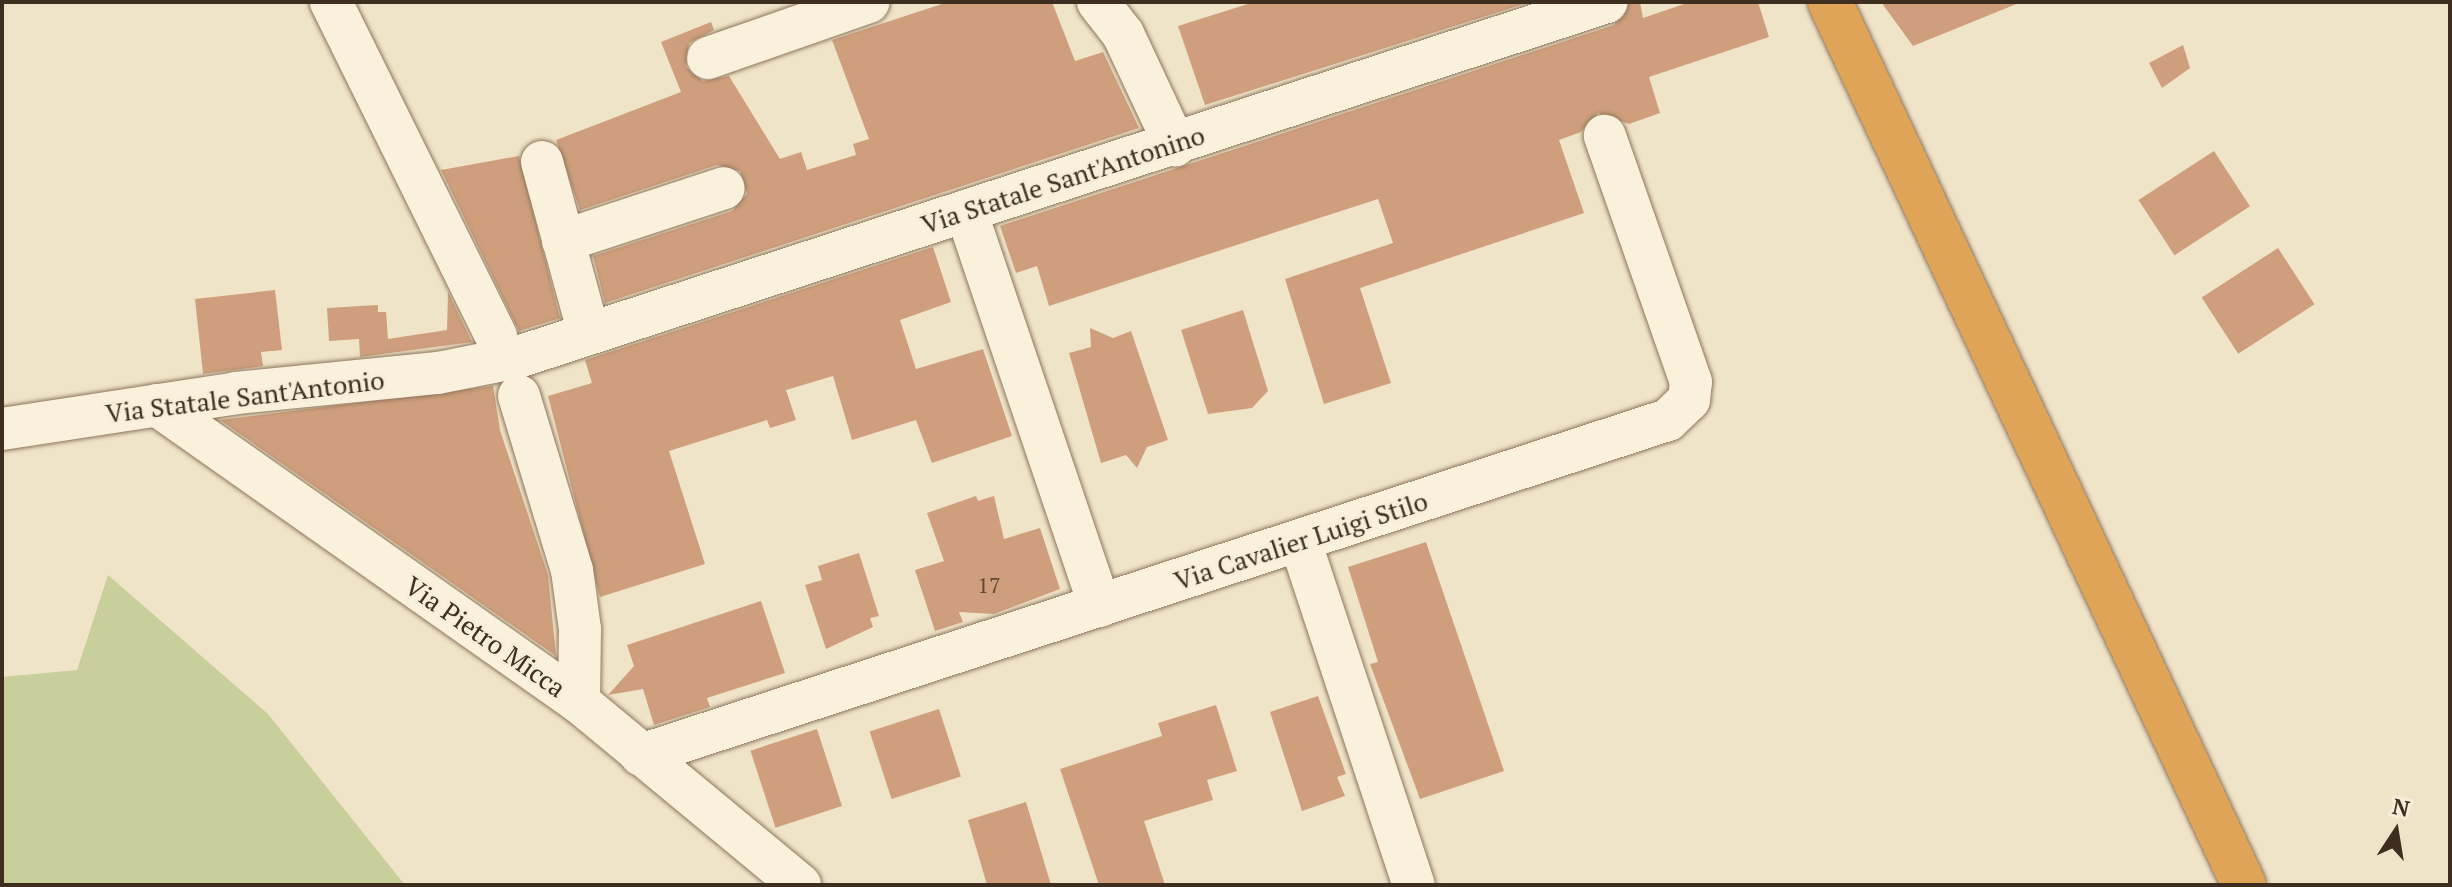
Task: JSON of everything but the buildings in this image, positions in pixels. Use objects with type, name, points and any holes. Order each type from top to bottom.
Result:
[{"type":"highway","points":[[1830,2],[2244,885]]},
{"type":"street","points":[[331,2],[505,364],[572,570],[580,629],[579,702]]},
{"type":"street","points":[[1098,2],[1123,34],[1175,145]]},
{"type":"street","name":"Via Statale Sant'Antonino","points":[[505,364],[1607,2]]},
{"type":"street","points":[[708,58],[858,4]]},
{"type":"street","name":"Via Cavalier Luigi Stilo","points":[[641,755],[1645,430],[1680,412],[1689,400],[1687,365],[1605,136]]},
{"type":"street","points":[[542,162],[589,334]]},
{"type":"street","points":[[563,241],[724,188]]},
{"type":"street","points":[[966,211],[1100,606]]},
{"type":"street","name":"Via Statale Sant'Antonio","points":[[2,429],[157,405],[505,364]]},
{"type":"street","name":"Via Pietro Micca","points":[[157,405],[579,702],[800,885]]},
{"type":"street","points":[[1300,541],[1414,885]]},
{"type":"green space","points":[[108,575],[268,714],[405,885],[2,885],[2,677],[77,670]]}]
